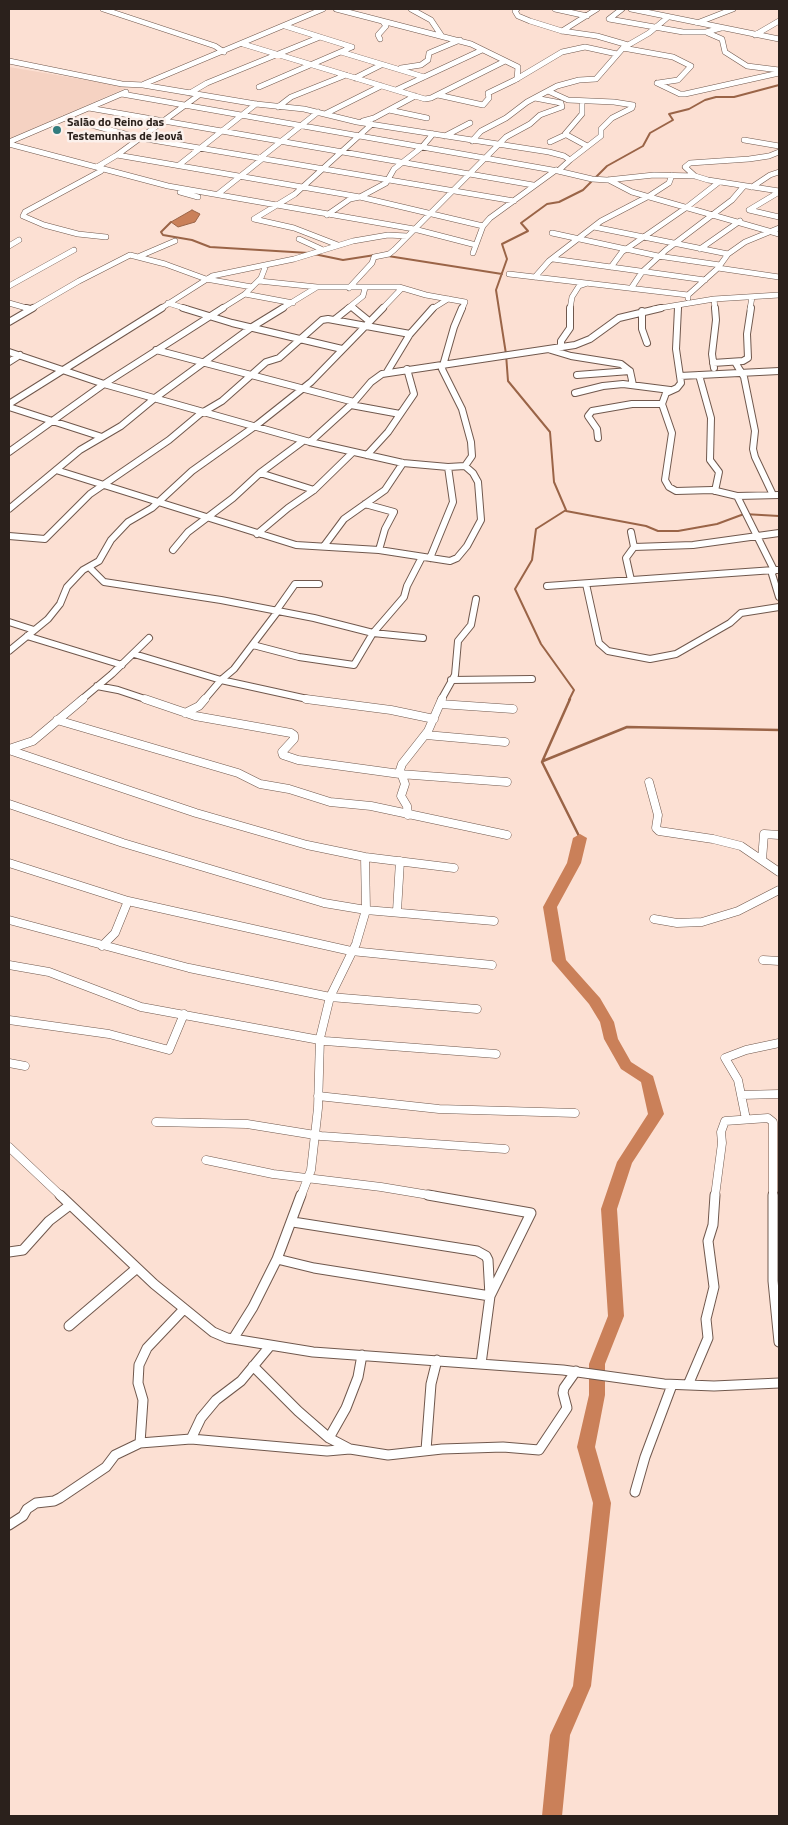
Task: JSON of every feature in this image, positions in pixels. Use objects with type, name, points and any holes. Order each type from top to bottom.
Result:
[{"type":"street","points":[[103,9],[215,46],[224,52]]},
{"type":"street","points":[[9,144],[64,118],[323,9]]},
{"type":"street","points":[[336,9],[460,40],[519,68],[517,79]]},
{"type":"street","points":[[411,9],[431,20],[441,35]]},
{"type":"street","points":[[517,9],[515,11],[520,17],[562,30],[597,36],[628,45]]},
{"type":"street","points":[[556,9],[587,16]]},
{"type":"street","points":[[562,30],[597,9]]},
{"type":"street","points":[[622,9],[609,19],[684,32],[706,32],[721,28]]},
{"type":"street","points":[[631,9],[779,39]]},
{"type":"street","points":[[646,12],[652,9]]},
{"type":"street","points":[[697,23],[733,9]]},
{"type":"street","points":[[472,141],[481,131],[506,118],[548,91],[566,83],[596,79],[623,48],[668,17]]},
{"type":"street","points":[[755,35],[779,21]]},
{"type":"street","points":[[380,39],[378,35],[386,26],[383,22]]},
{"type":"street","points":[[259,87],[352,47],[284,26]]},
{"type":"street","points":[[706,32],[722,39],[725,52],[734,60],[747,66],[779,72]]},
{"type":"street","points":[[190,93],[207,83],[320,37]]},
{"type":"street","points":[[392,68],[421,65],[428,60],[429,52],[460,40]]},
{"type":"street","points":[[242,44],[311,66],[429,99],[505,61]]},
{"type":"street","points":[[438,95],[483,105],[489,98],[488,93],[517,79],[557,54],[579,47],[617,54]]},
{"type":"street","points":[[623,48],[674,56],[689,65],[690,68],[678,80],[658,83],[680,94],[699,92],[779,72]]},
{"type":"street","points":[[396,90],[482,50]]},
{"type":"street","points":[[341,52],[424,77]]},
{"type":"street","points":[[9,61],[58,69],[122,84],[143,85],[256,104],[318,112],[357,122],[561,155],[576,154]]},
{"type":"street","points":[[355,78],[381,65]]},
{"type":"street","points":[[278,107],[291,97],[346,76]]},
{"type":"street","points":[[325,114],[381,86]]},
{"type":"street","points":[[473,253],[483,226],[490,218],[601,136],[601,129],[612,118],[634,106],[614,102],[563,99],[548,91]]},
{"type":"street","points":[[122,94],[557,170],[592,179],[607,180],[643,175],[695,176],[719,182],[779,191]]},
{"type":"street","points":[[106,236],[78,234],[44,225],[23,216],[25,212],[99,169],[199,95]]},
{"type":"street","points":[[357,122],[370,119],[415,96]]},
{"type":"street","points":[[349,288],[372,263],[374,257],[389,254],[506,137],[530,124],[540,116],[562,107],[561,103],[535,98]]},
{"type":"street","points":[[550,142],[565,135],[582,114],[582,101]]},
{"type":"street","points":[[179,165],[256,104]]},
{"type":"street","points":[[89,108],[402,164],[533,185]]},
{"type":"street","points":[[389,110],[427,118]]},
{"type":"street","points":[[218,194],[318,112]]},
{"type":"street","points":[[64,118],[140,138],[386,181],[514,201]]},
{"type":"street","points":[[445,136],[470,123]]},
{"type":"street","points":[[338,245],[294,228],[254,219],[302,187],[372,124]]},
{"type":"street","points":[[327,215],[350,199],[360,197],[386,184],[394,169],[422,147],[433,134]]},
{"type":"street","points":[[565,135],[587,146]]},
{"type":"street","points":[[744,140],[779,146]]},
{"type":"street","points":[[9,144],[198,197]]},
{"type":"street","points":[[695,176],[685,167],[690,163],[749,159],[772,156],[779,152]]},
{"type":"street","points":[[117,155],[360,197],[431,212],[483,226]]},
{"type":"street","points":[[561,155],[570,160]]},
{"type":"street","points":[[99,169],[160,184],[414,230],[476,245]]},
{"type":"street","points":[[752,187],[766,177],[779,172]]},
{"type":"street","points":[[535,277],[578,238],[604,219],[649,196],[668,183],[672,175]]},
{"type":"street","points":[[607,180],[632,192],[740,221],[779,234]]},
{"type":"street","points":[[611,267],[619,254],[687,207],[719,182]]},
{"type":"street","points":[[632,287],[642,272],[658,256],[732,200],[744,186]]},
{"type":"street","points":[[779,191],[749,210],[779,217]]},
{"type":"street","points":[[700,249],[740,221]]},
{"type":"street","points":[[594,227],[728,254]]},
{"type":"street","points":[[509,274],[688,295],[719,266],[728,254],[745,242],[779,228]]},
{"type":"street","points":[[552,233],[658,256],[779,277]]},
{"type":"street","points":[[9,406],[206,278],[217,274],[294,259],[321,249],[384,235],[407,236]]},
{"type":"street","points":[[299,239],[321,249]]},
{"type":"street","points":[[9,246],[19,240]]},
{"type":"street","points":[[140,256],[175,241]]},
{"type":"street","points":[[9,286],[74,250]]},
{"type":"street","points":[[9,322],[127,256],[140,256],[206,278],[252,287]]},
{"type":"street","points":[[553,259],[705,280]]},
{"type":"street","points":[[9,452],[104,384],[156,350],[180,337],[209,315],[245,294],[259,281],[266,265]]},
{"type":"street","points":[[259,281],[317,287],[402,288],[464,302],[454,327],[442,369],[462,409],[471,442],[472,456],[466,466]]},
{"type":"street","points":[[561,348],[561,341],[570,328],[572,297],[579,286],[587,283]]},
{"type":"street","points":[[9,509],[80,450],[121,426],[155,398],[252,327],[317,287]]},
{"type":"street","points":[[334,320],[363,296],[365,288]]},
{"type":"street","points":[[9,650],[48,619],[60,604],[65,591],[72,582],[99,561],[111,540],[128,522],[158,504],[192,470],[273,413],[300,389],[311,382],[402,288]]},
{"type":"street","points":[[245,294],[293,303]]},
{"type":"street","points":[[688,295],[690,303]]},
{"type":"street","points":[[173,550],[183,536],[233,498],[260,474],[307,441],[353,403],[371,382],[387,372],[561,348],[583,343],[619,318],[642,311],[714,299],[779,295]]},
{"type":"street","points":[[713,363],[736,362],[748,358],[747,334],[752,297]]},
{"type":"street","points":[[387,372],[410,334],[433,308],[448,299]]},
{"type":"street","points":[[714,299],[716,320],[712,354],[714,374]]},
{"type":"street","points":[[9,303],[30,309]]},
{"type":"street","points":[[168,303],[252,327],[342,349]]},
{"type":"street","points":[[678,305],[676,348],[680,386],[666,393],[662,404],[671,428],[665,476],[666,484],[676,491],[715,491],[737,496],[776,495],[755,458],[753,449],[755,431],[744,377],[736,362]]},
{"type":"street","points":[[352,307],[366,317],[366,324]]},
{"type":"street","points":[[642,311],[642,329],[647,343]]},
{"type":"street","points":[[9,536],[46,539],[76,506],[104,484],[165,443],[200,414],[207,412],[222,401],[266,362],[279,358],[322,320],[366,324],[410,334]]},
{"type":"street","points":[[548,349],[571,356],[621,364],[630,371],[633,385]]},
{"type":"street","points":[[156,350],[400,414]]},
{"type":"street","points":[[9,352],[104,384],[307,441],[403,463],[448,467],[466,466],[478,482],[480,524],[468,546],[457,558],[450,561],[379,550],[296,545],[175,506],[158,504],[156,500],[56,470]]},
{"type":"street","points":[[9,362],[20,355]]},
{"type":"street","points":[[367,455],[388,432],[414,394],[406,369]]},
{"type":"street","points":[[577,375],[630,371]]},
{"type":"street","points":[[680,376],[779,371]]},
{"type":"street","points":[[699,375],[711,418],[710,460],[719,472],[715,491]]},
{"type":"street","points":[[575,393],[613,385],[633,385],[670,390]]},
{"type":"street","points":[[598,438],[597,429],[588,416],[592,410],[632,404],[662,404]]},
{"type":"street","points":[[9,406],[102,437]]},
{"type":"street","points":[[257,534],[288,508],[314,490],[353,452]]},
{"type":"street","points":[[324,546],[344,519],[386,490],[403,463]]},
{"type":"street","points":[[430,558],[452,502],[452,488],[448,467]]},
{"type":"street","points":[[260,474],[314,490]]},
{"type":"street","points":[[737,496],[756,536],[776,570]]},
{"type":"street","points":[[365,504],[394,512],[385,529],[379,550]]},
{"type":"street","points":[[631,532],[634,547],[626,558],[631,580]]},
{"type":"street","points":[[634,547],[683,546],[779,533]]},
{"type":"street","points":[[253,645],[290,655],[350,665],[356,662],[373,633],[404,597],[407,586],[422,557]]},
{"type":"street","points":[[89,567],[104,582],[221,600],[314,618],[373,633],[423,638]]},
{"type":"street","points":[[548,586],[776,570]]},
{"type":"street","points":[[776,570],[772,574],[779,597]]},
{"type":"street","points":[[185,713],[199,706],[220,680],[228,676],[253,645],[295,584],[319,584]]},
{"type":"street","points":[[586,584],[599,644],[608,650],[650,659],[659,659],[676,654],[730,623],[741,613],[779,607]]},
{"type":"street","points":[[408,815],[407,806],[401,796],[405,784],[400,774],[402,764],[426,735],[455,675],[458,641],[471,625],[476,599]]},
{"type":"street","points":[[9,622],[34,630]]},
{"type":"street","points":[[27,636],[122,665]]},
{"type":"street","points":[[9,749],[33,741],[122,665],[149,638]]},
{"type":"street","points":[[134,654],[220,680],[326,703],[392,710],[434,719]]},
{"type":"street","points":[[451,680],[532,679]]},
{"type":"street","points":[[97,686],[118,690],[185,713],[291,733],[294,735],[294,739],[282,752],[286,757],[400,774],[507,782]]},
{"type":"street","points":[[440,704],[513,709]]},
{"type":"street","points":[[57,720],[238,774],[260,784],[289,789],[330,802],[371,806],[507,835]]},
{"type":"street","points":[[426,735],[505,742]]},
{"type":"street","points":[[9,749],[204,816],[307,845],[366,857],[454,868]]},
{"type":"street","points":[[649,782],[658,815],[656,828],[659,831],[712,839],[731,844],[748,850],[779,872]]},
{"type":"street","points":[[9,804],[123,844],[229,873],[324,903],[366,910],[397,911],[494,921]]},
{"type":"street","points":[[762,860],[764,834],[779,836]]},
{"type":"street","points":[[233,1340],[277,1259],[312,1170],[318,1096],[320,1038],[330,997],[350,951],[356,944],[366,910],[366,857]]},
{"type":"street","points":[[397,911],[400,861]]},
{"type":"street","points":[[9,863],[128,901],[350,951],[492,965]]},
{"type":"street","points":[[654,919],[677,923],[702,922],[745,908],[779,890]]},
{"type":"street","points":[[102,946],[114,932],[128,901]]},
{"type":"street","points":[[9,920],[189,968],[330,997],[477,1010]]},
{"type":"street","points":[[763,960],[779,960]]},
{"type":"street","points":[[9,965],[50,972],[131,1004],[320,1038],[330,1042],[381,1044],[467,1053],[496,1054]]},
{"type":"street","points":[[9,1020],[109,1034],[169,1050],[184,1014]]},
{"type":"street","points":[[746,1118],[738,1080],[725,1058],[746,1050],[779,1043]]},
{"type":"street","points":[[9,1063],[25,1066]]},
{"type":"street","points":[[741,1096],[779,1094]]},
{"type":"street","points":[[318,1096],[439,1109],[575,1113]]},
{"type":"street","points":[[688,1385],[708,1338],[706,1319],[714,1287],[708,1241],[713,1225],[714,1200],[722,1142],[721,1132],[725,1121],[746,1118],[768,1118],[773,1122],[773,1281],[778,1312],[777,1331],[779,1342]]},
{"type":"street","points":[[156,1122],[247,1124],[330,1136],[506,1149]]},
{"type":"street","points":[[9,1147],[137,1268],[214,1332],[233,1340],[270,1346],[362,1355],[576,1371],[586,1374],[672,1385],[714,1386],[779,1383]]},
{"type":"street","points":[[206,1160],[273,1174],[381,1186],[528,1211],[531,1213],[531,1216],[490,1296]]},
{"type":"street","points":[[9,1252],[23,1250],[49,1221],[70,1205]]},
{"type":"street","points":[[293,1222],[416,1240],[477,1251],[486,1256],[488,1260],[490,1296],[481,1364]]},
{"type":"street","points":[[277,1259],[314,1268],[490,1296]]},
{"type":"street","points":[[69,1326],[137,1268]]},
{"type":"street","points":[[140,1443],[143,1400],[138,1384],[139,1365],[147,1348],[184,1308]]},
{"type":"street","points":[[191,1440],[201,1418],[222,1394],[241,1381],[270,1346]]},
{"type":"street","points":[[330,1438],[346,1408],[358,1377],[362,1355]]},
{"type":"street","points":[[426,1450],[431,1384],[437,1360]]},
{"type":"street","points":[[253,1366],[298,1411],[330,1438],[350,1449]]},
{"type":"street","points":[[9,1524],[23,1516],[27,1509],[36,1502],[54,1501],[60,1498],[106,1466],[115,1455],[140,1443],[191,1440],[264,1444],[327,1451],[350,1449],[388,1455],[426,1450],[503,1447],[539,1450],[550,1431],[566,1412],[564,1388],[576,1371]]},
{"type":"street","points":[[635,1492],[658,1419],[672,1385]]},
{"type":"shaded area","points":[[9,67],[128,87],[9,140]]},
{"type":"shaded area","points":[[192,210],[200,214],[195,222],[178,227],[171,222]]},
{"type":"waterway","points":[[502,274],[507,259],[502,244],[528,231],[521,223],[547,204],[559,202],[583,190],[607,166],[643,146],[650,133],[673,120],[669,114],[689,109],[705,100],[716,97],[734,97],[779,85]]},
{"type":"waterway","points":[[171,222],[161,232],[163,235],[192,240],[210,247],[309,253]]},
{"type":"waterway","points":[[314,254],[343,260],[375,255]]},
{"type":"waterway","points":[[388,256],[502,274]]},
{"type":"waterway","points":[[502,274],[496,290],[506,354],[508,381],[550,432],[554,482],[566,510],[536,529],[532,560],[515,589],[541,644],[574,690],[569,700]]},
{"type":"waterway","points":[[566,511],[646,526],[658,531],[678,531],[717,524],[744,514],[779,516]]},
{"type":"waterway","points":[[570,699],[542,762],[580,838]]},
{"type":"waterway","points":[[543,761],[627,727],[779,730]]},
{"type":"waterway","points":[[552,1816],[560,1735],[582,1686],[602,1503],[586,1447],[597,1395],[597,1364],[616,1316],[609,1209],[625,1162],[656,1114],[648,1080],[626,1065],[611,1039],[607,1022],[595,1001],[559,961],[550,907],[574,863],[580,838]]},
{"type":"place","name":"Salão do Reino das Testemunhas de Jeová","points":[[57,130]]}]
